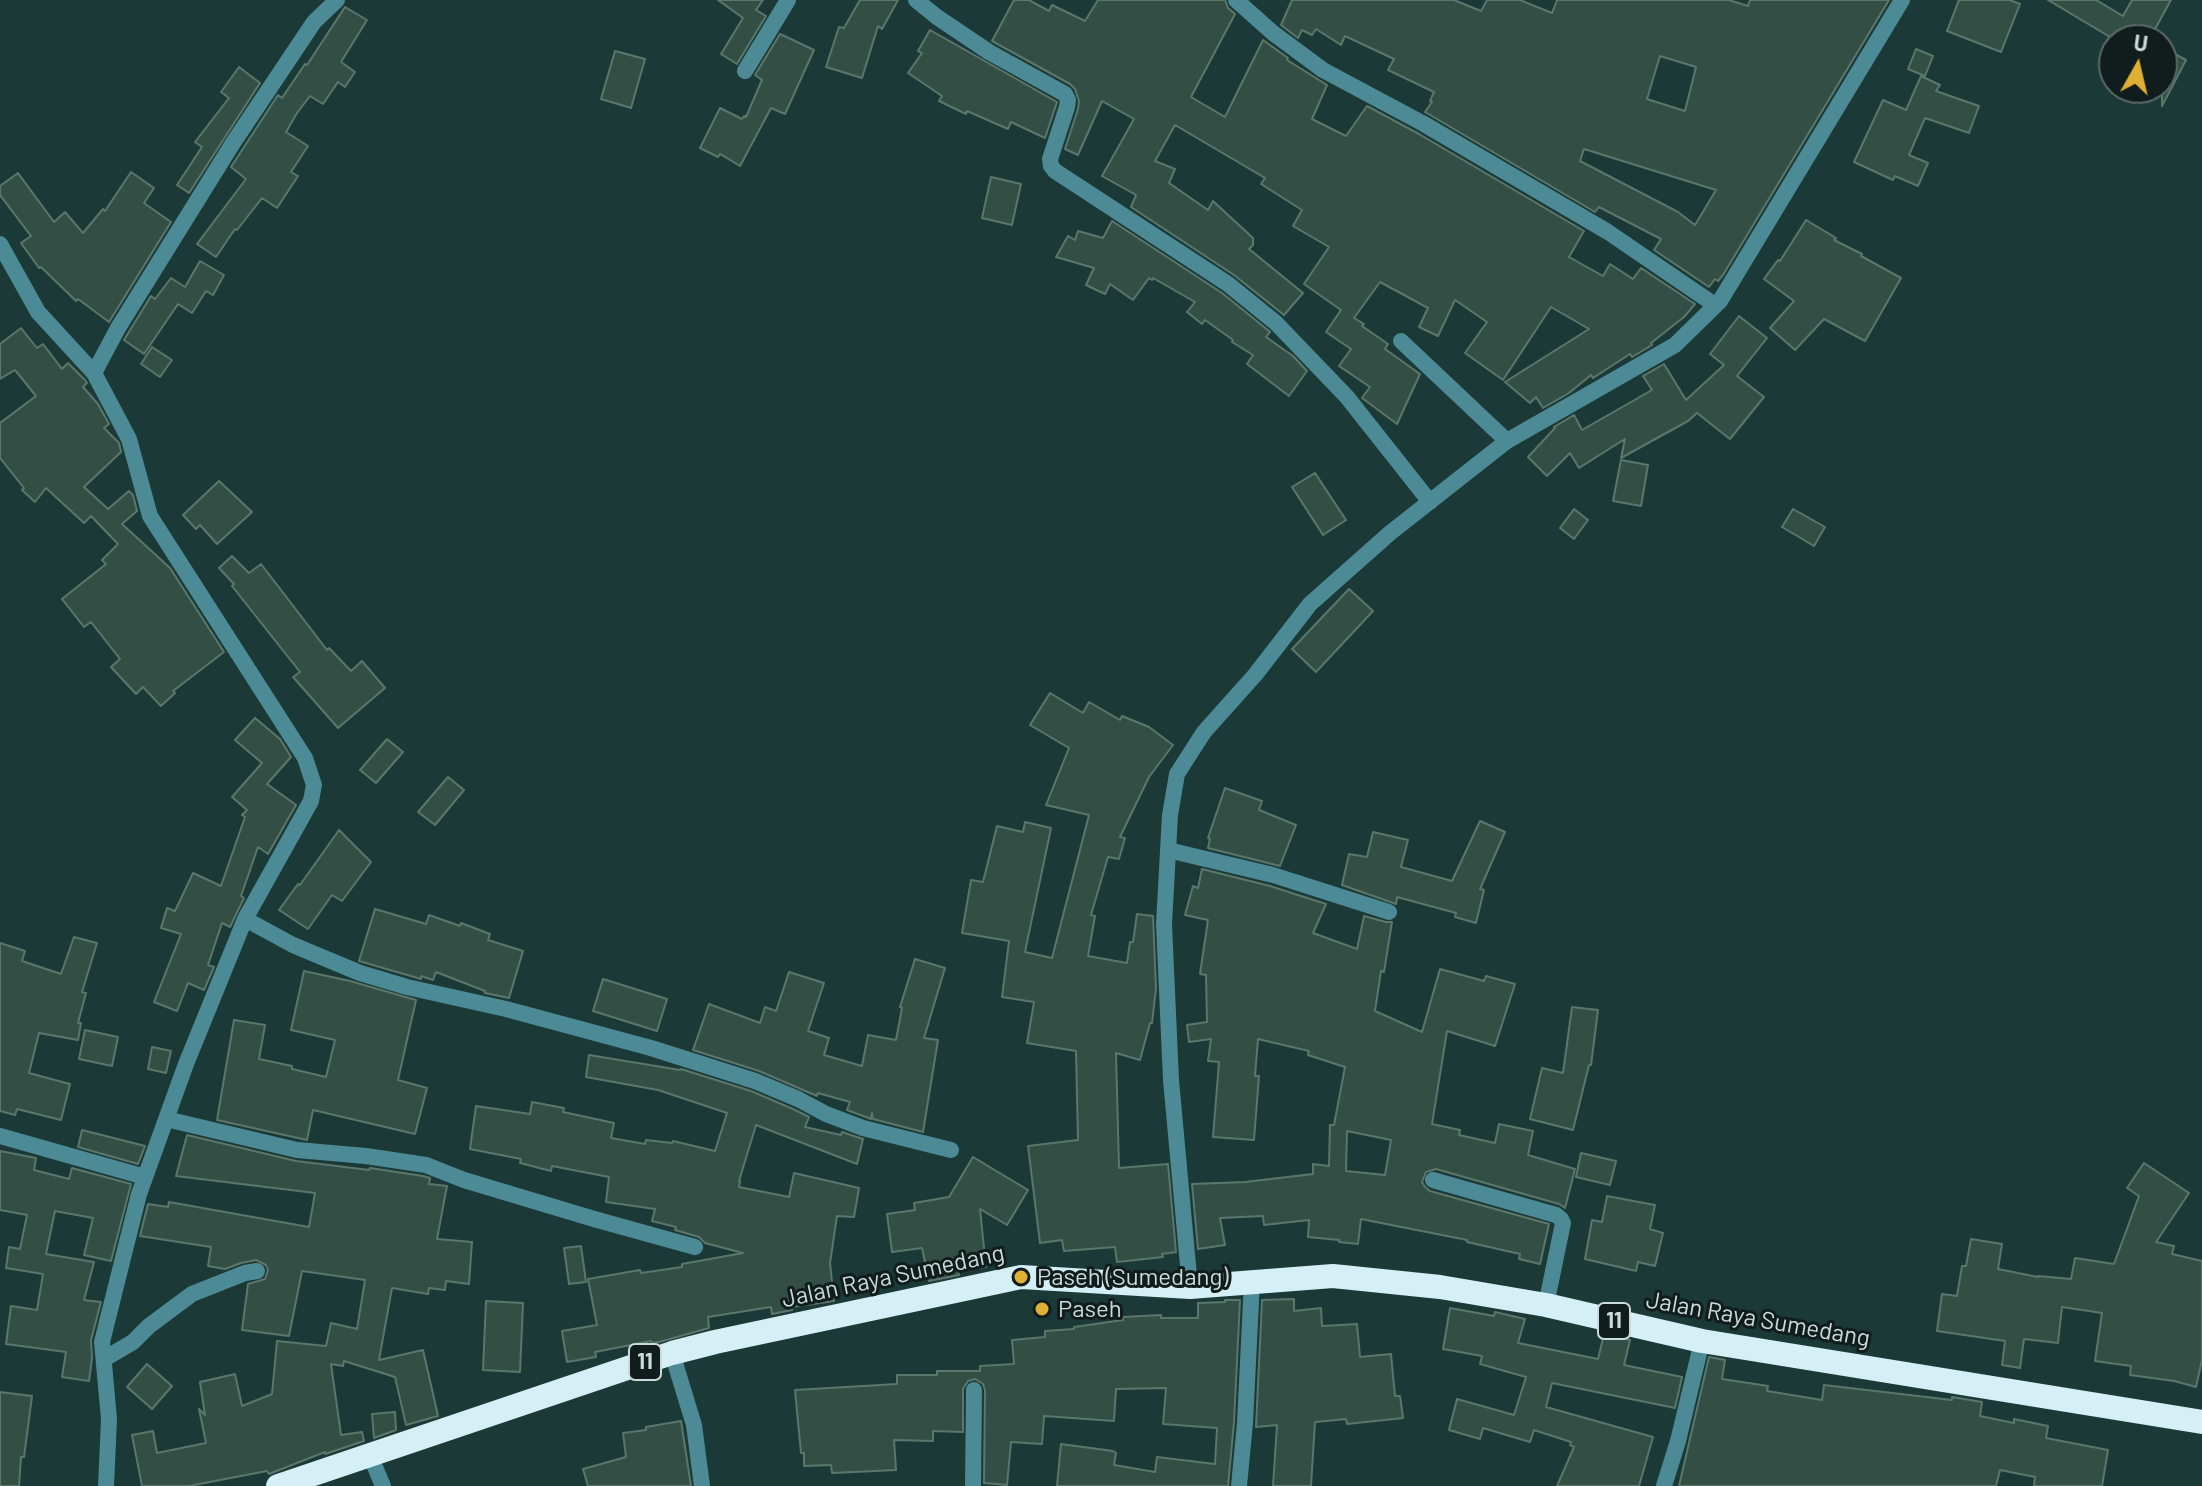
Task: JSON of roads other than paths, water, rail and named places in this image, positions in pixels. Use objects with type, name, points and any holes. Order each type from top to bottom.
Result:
[{"type":"highway","name":"Jalan Raya Sumedang","points":[[278,1486],[672,1353],[1021,1277],[1190,1287],[1333,1276],[1440,1287],[1546,1305],[1702,1341],[2202,1422]]},
{"type":"street","points":[[94,373],[118,328],[250,116],[314,22],[337,0]]},
{"type":"street","points":[[745,71],[788,0]]},
{"type":"street","points":[[916,0],[989,52],[1065,94],[1067,107],[1050,159],[1055,171],[1228,284],[1276,323],[1347,397],[1430,502]]},
{"type":"street","points":[[1236,0],[1273,33],[1323,70],[1424,124],[1595,225],[1715,305]]},
{"type":"street","points":[[1190,1287],[1170,1049],[1164,924],[1170,815],[1177,774],[1204,732],[1255,675],[1310,604],[1390,533],[1507,441],[1675,345],[1715,305],[1902,0]]},
{"type":"street","points":[[0,244],[38,312],[94,373],[129,439],[150,516],[305,758],[314,785],[311,801],[245,919],[186,1064],[139,1194],[102,1342],[109,1419],[106,1486]]},
{"type":"street","points":[[1401,341],[1507,441]]},
{"type":"street","points":[[1168,850],[1273,875],[1389,912]]},
{"type":"street","points":[[245,919],[293,945],[360,973],[651,1048],[755,1081],[863,1128],[951,1150]]},
{"type":"street","points":[[166,1119],[297,1150],[426,1165],[464,1180],[695,1247]]},
{"type":"street","points":[[0,1136],[145,1177]]},
{"type":"street","points":[[1433,1180],[1561,1219],[1563,1223],[1546,1305]]},
{"type":"street","points":[[104,1359],[133,1342],[192,1294],[257,1271]]},
{"type":"street","points":[[1239,1486],[1252,1281]]},
{"type":"street","points":[[1664,1486],[1702,1341]]},
{"type":"street","points":[[672,1353],[694,1425],[702,1486]]},
{"type":"street","points":[[973,1486],[974,1390]]},
{"type":"street","points":[[370,1455],[383,1486]]},
{"type":"place","name":"Paseh (Sumedang)","points":[[1021,1277]]},
{"type":"place","name":"Paseh","points":[[1042,1309]]}]
